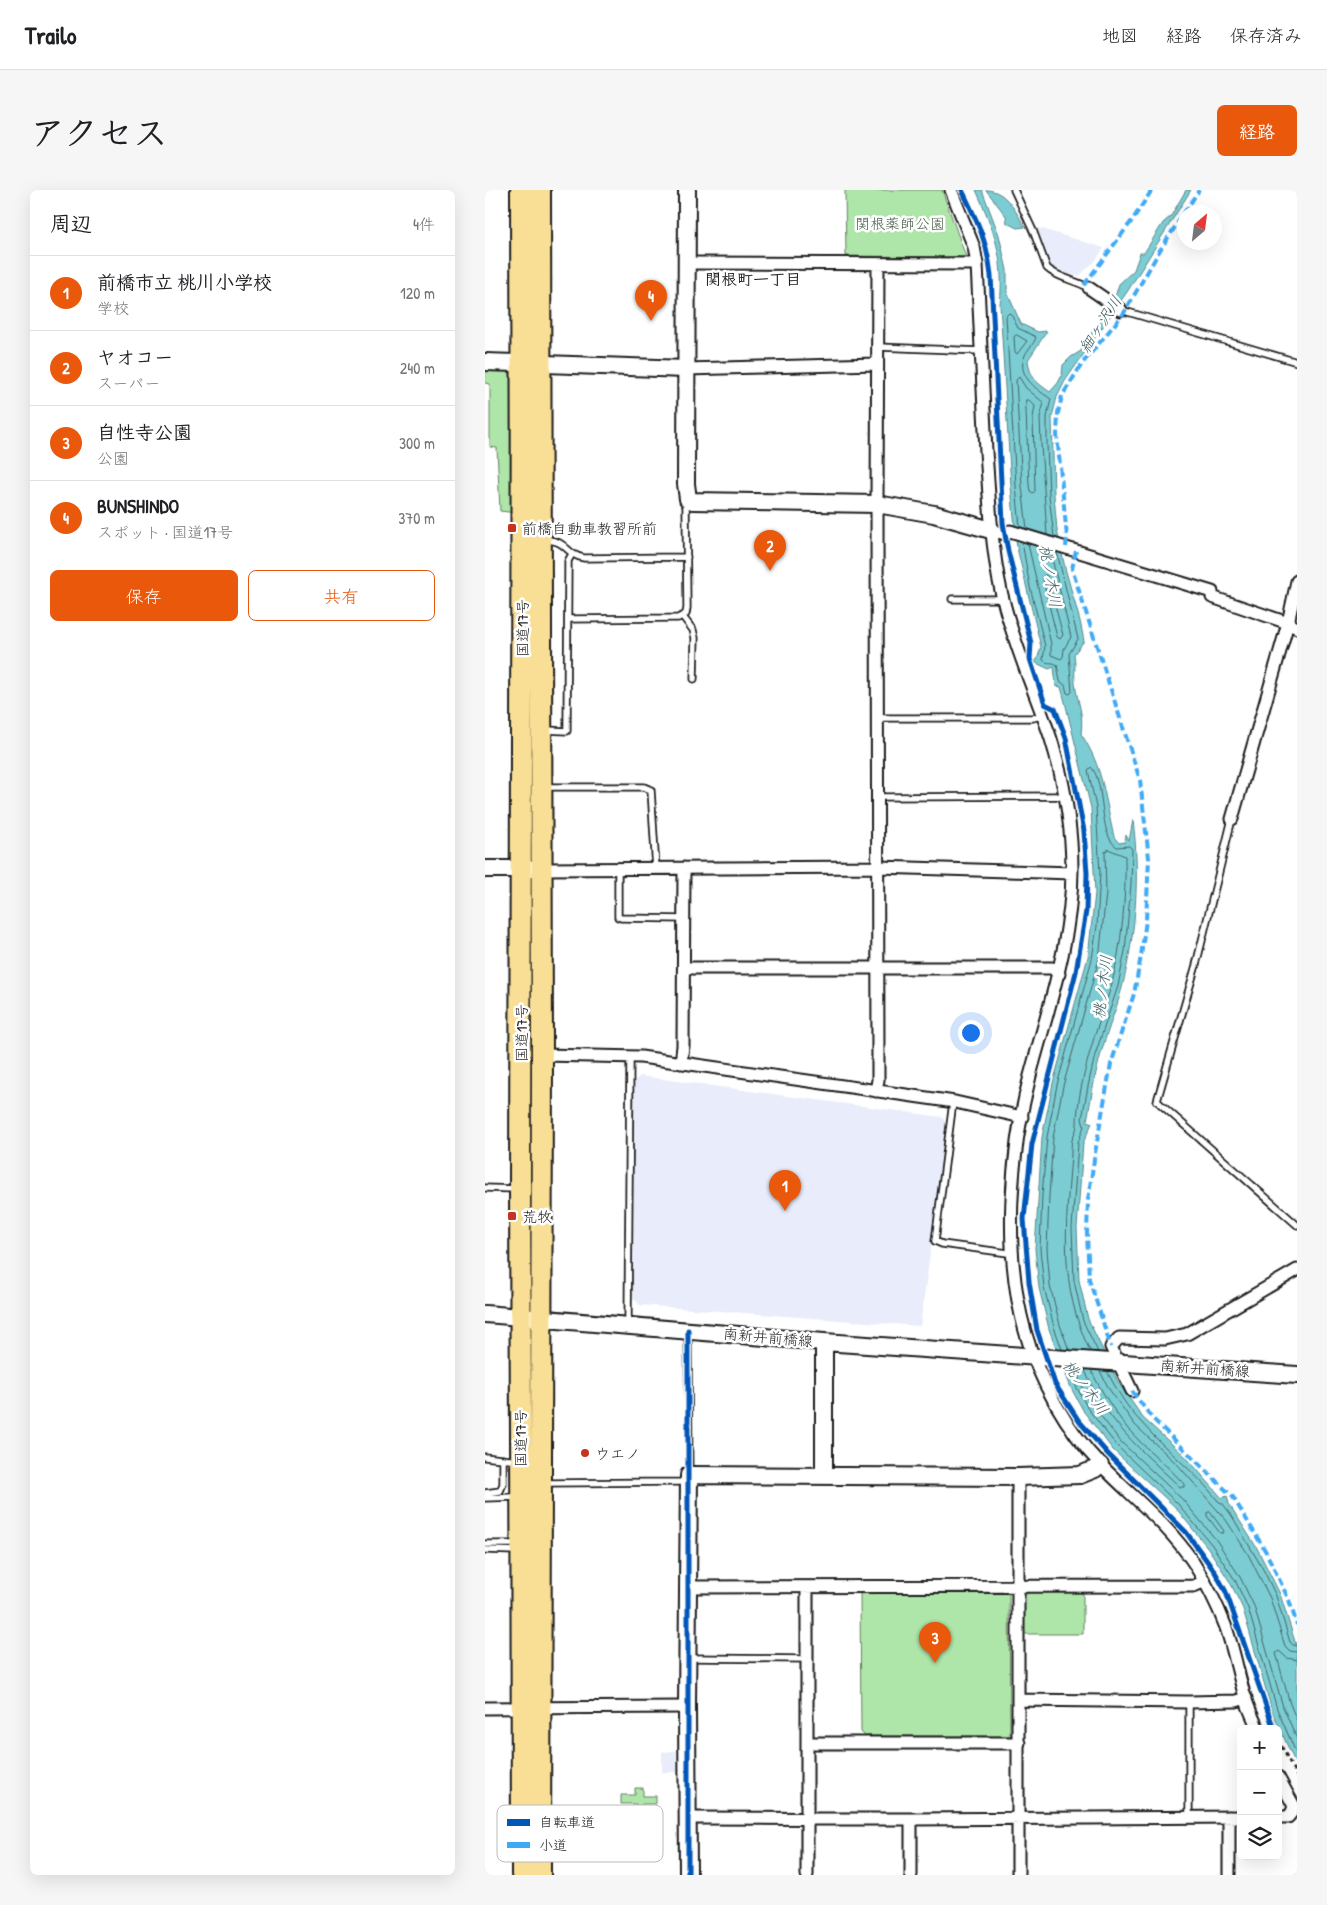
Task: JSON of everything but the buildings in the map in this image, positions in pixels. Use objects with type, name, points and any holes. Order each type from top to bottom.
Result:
[{"type":"highway","name":"国道17号","points":[[521,190],[541,539],[541,787],[531,869],[542,1055],[541,1483],[526,1805]]},
{"type":"highway","name":"国道17号","points":[[537,1805],[521,1548],[520,1498],[511,1460],[520,1317],[520,1189],[531,869],[531,364],[540,190]]},
{"type":"highway","name":"国道17号","points":[[522,1875],[523,1862]]},
{"type":"highway","name":"国道17号","points":[[539,1862],[540,1875]]},
{"type":"street","points":[[687,190],[686,484],[688,499],[693,501],[877,504],[934,514],[1005,534],[1010,531],[1212,592],[1212,597],[1293,626]]},
{"type":"street","points":[[951,190],[974,247],[977,264],[991,530],[1004,602],[1021,660],[1043,718],[1059,768],[1071,841],[1072,873],[1066,936],[1059,974],[1029,1078],[1013,1189],[1012,1256],[1019,1306],[1032,1356],[1053,1399],[1069,1424],[1100,1464],[1159,1520],[1194,1563],[1224,1623],[1246,1698],[1256,1725]]},
{"type":"street","points":[[687,263],[977,264]]},
{"type":"street","points":[[876,1091],[878,1080],[878,264]]},
{"type":"street","points":[[1089,288],[1121,310]]},
{"type":"street","points":[[485,356],[531,364]]},
{"type":"street","points":[[485,362],[686,368],[877,364]]},
{"type":"street","points":[[1232,819],[1293,626],[1297,581]]},
{"type":"street","points":[[485,869],[878,867],[1072,873]]},
{"type":"street","points":[[681,1063],[684,968],[684,868]]},
{"type":"street","points":[[684,968],[1052,968],[1059,974]]},
{"type":"street","points":[[542,1055],[630,1056],[953,1102],[1022,1117]]},
{"type":"street","points":[[1132,1391],[1115,1361],[1111,1347],[1119,1338],[1165,1339],[1187,1334],[1297,1270]]},
{"type":"street","name":"南新井前橋線","points":[[485,1314],[824,1342],[1297,1375]]},
{"type":"street","points":[[824,1342],[824,1475]]},
{"type":"street","points":[[688,1875],[689,1475],[1017,1477],[1080,1475],[1095,1469],[1100,1464]]},
{"type":"street","points":[[1017,1477],[1019,1586],[1018,1875]]},
{"type":"street","points":[[688,1587],[1194,1586],[1203,1582]]},
{"type":"street","points":[[807,1587],[807,1875]]},
{"type":"street","points":[[1018,1700],[1189,1702],[1236,1701],[1246,1698]]},
{"type":"street","points":[[485,1708],[687,1707]]},
{"type":"street","points":[[807,1743],[1019,1743]]},
{"type":"street","points":[[1282,1784],[1294,1806],[1292,1812],[1287,1816],[1282,1817]]},
{"type":"street","points":[[689,1818],[1237,1817]]},
{"type":"street","points":[[1229,1818],[1229,1875]]},
{"type":"street","points":[[911,1819],[911,1875]]},
{"type":"lane","points":[[1014,190],[1034,233],[1047,268],[1051,272],[1077,280],[1089,288]]},
{"type":"lane","points":[[1121,310],[1297,362]]},
{"type":"lane","points":[[877,347],[981,351]]},
{"type":"lane","points":[[683,617],[687,608],[686,505],[688,499]]},
{"type":"lane","points":[[541,539],[558,541],[572,554],[584,558],[687,557]]},
{"type":"lane","points":[[541,730],[567,731],[568,561],[572,554]]},
{"type":"lane","points":[[952,599],[997,599],[1004,602]]},
{"type":"lane","points":[[568,619],[683,617]]},
{"type":"lane","points":[[683,617],[693,630],[695,638],[694,679]]},
{"type":"lane","points":[[878,718],[1033,718],[1040,716],[1043,718]]},
{"type":"lane","points":[[541,787],[644,788],[651,790],[655,869]]},
{"type":"lane","points":[[878,797],[1056,796],[1065,798]]},
{"type":"lane","points":[[1232,819],[1196,965],[1157,1101],[1297,1225]]},
{"type":"lane","points":[[618,869],[618,917],[683,919]]},
{"type":"lane","points":[[628,1325],[630,1056]]},
{"type":"lane","points":[[953,1102],[935,1241],[942,1244],[1007,1253],[1012,1256]]},
{"type":"lane","points":[[485,1188],[520,1189]]},
{"type":"lane","points":[[541,1483],[681,1482],[689,1475],[688,1330]]},
{"type":"lane","points":[[485,1458],[511,1460],[500,1491],[485,1493]]},
{"type":"lane","points":[[485,1498],[520,1498]]},
{"type":"lane","points":[[485,1544],[521,1548]]},
{"type":"lane","points":[[485,1550],[521,1548]]},
{"type":"lane","points":[[688,1658],[807,1659]]},
{"type":"lane","points":[[1189,1702],[1189,1817]]},
{"type":"path","points":[[1058,716],[1070,754]]},
{"type":"path","points":[[1026,1200],[1032,1144],[1076,972],[1086,911],[1087,873],[1083,822]]},
{"type":"path","points":[[1222,1585],[1229,1600]]},
{"type":"path","points":[[1246,1649],[1273,1725]]},
{"type":"path","points":[[1282,1747],[1297,1777]]},
{"type":"shaded area","points":[[1036,227],[1104,248],[1095,261],[1079,276],[1070,275],[1052,268]]},
{"type":"shaded area","points":[[640,1076],[942,1117],[948,1124],[920,1326],[640,1305],[633,1298],[633,1082]]},
{"type":"shaded area","points":[[676,1751],[677,1772],[662,1772],[662,1752]]},
{"type":"green space","name":"関根薬師公園","points":[[845,190],[942,190],[966,257],[846,256]]},
{"type":"green space","points":[[485,367],[518,369],[517,513],[500,511],[497,448],[490,447],[490,384],[485,383]]},
{"type":"green space","points":[[1029,1591],[1083,1592],[1083,1634],[1024,1634],[1023,1598]]},
{"type":"green space","points":[[860,1593],[1009,1593],[1010,1736],[865,1736],[861,1732]]},
{"type":"green space","points":[[635,1788],[643,1788],[643,1796],[656,1796],[656,1804],[621,1804],[621,1795],[635,1795]]},
{"type":"water","points":[[976,190],[982,190],[999,235],[1007,270],[1007,292],[1021,324],[1038,332],[1047,331],[1028,360],[1030,371],[1035,379],[1050,392],[1062,375],[1063,365],[1081,351],[1084,343],[1102,319],[1116,294],[1119,284],[1134,270],[1140,253],[1144,253],[1163,223],[1171,216],[1177,206],[1177,212],[1127,292],[1065,381],[1057,397],[1052,417],[1057,530],[1084,641],[1074,654],[1075,682],[1082,719],[1081,734],[1099,771],[1114,837],[1119,843],[1125,842],[1126,835],[1129,841],[1133,820],[1136,862],[1131,946],[1120,997],[1098,1065],[1087,1121],[1092,1123],[1083,1143],[1077,1228],[1079,1280],[1088,1319],[1118,1382],[1143,1418],[1186,1457],[1222,1498],[1227,1496],[1229,1504],[1257,1548],[1280,1594],[1297,1648],[1297,1767],[1282,1733],[1282,1725],[1278,1725],[1272,1711],[1243,1609],[1230,1582],[1208,1548],[1175,1507],[1113,1450],[1084,1412],[1071,1388],[1049,1329],[1039,1288],[1035,1249],[1042,1137],[1053,1083],[1088,957],[1095,893],[1091,808],[1061,687],[1056,686],[1054,667],[1049,669],[1034,662],[1037,660],[1041,647],[1017,548],[1011,487],[1000,304],[1001,273],[997,245]]},
{"type":"water","points":[[986,190],[993,191],[1005,198],[1025,227],[1017,228],[1007,223],[1006,216]]},
{"type":"water","points":[[1186,190],[1191,190],[1182,205],[1177,205]]},
{"type":"marked path","points":[[1084,285],[1131,222],[1152,190]]},
{"type":"marked path","points":[[1066,547],[1067,537],[1057,435],[1058,413],[1062,396],[1082,364],[1124,313],[1160,250],[1199,190]]},
{"type":"marked path","points":[[1076,551],[1072,569],[1140,780],[1149,858],[1146,920],[1141,956],[1134,994],[1111,1064],[1088,1200],[1089,1279],[1111,1347]]},
{"type":"marked path","points":[[1132,1391],[1152,1418],[1233,1497],[1266,1552],[1289,1600],[1297,1625]]},
{"type":"cycle path","points":[[962,190],[984,241],[991,275],[1003,523],[1008,551],[1031,643],[1030,659],[1045,704],[1055,709],[1066,738],[1084,831],[1087,873],[1086,911],[1076,972],[1032,1144],[1024,1219],[1029,1282],[1037,1330],[1055,1384],[1079,1421],[1108,1454],[1186,1532],[1215,1572],[1226,1592],[1273,1725]]},
{"type":"cycle path","points":[[688,1330],[688,1875]]},
{"type":"place","name":"BUNSHINDO","points":[[651,321]]},
{"type":"place","name":"前橋自動車教習所前","points":[[512,528]]},
{"type":"place","name":"ヤオコー","points":[[770,571]]},
{"type":"place","name":"前橋市立 桃川小学校","points":[[785,1211]]},
{"type":"place","name":"荒牧","points":[[512,1216]]},
{"type":"place","name":"ウエノ","points":[[585,1453]]},
{"type":"place","name":"自性寺公園","points":[[935,1663]]},
{"type":"district","name":"関根町一丁目","points":[[753,279]]},
{"type":"water label","name":"細ヶ沢川","points":[[1100,324]]},
{"type":"water label","name":"桃ノ木川","points":[[1051,576]]},
{"type":"water label","name":"桃ノ木川","points":[[1102,987]]},
{"type":"water label","name":"桃ノ木川","points":[[1086,1387]]}]
